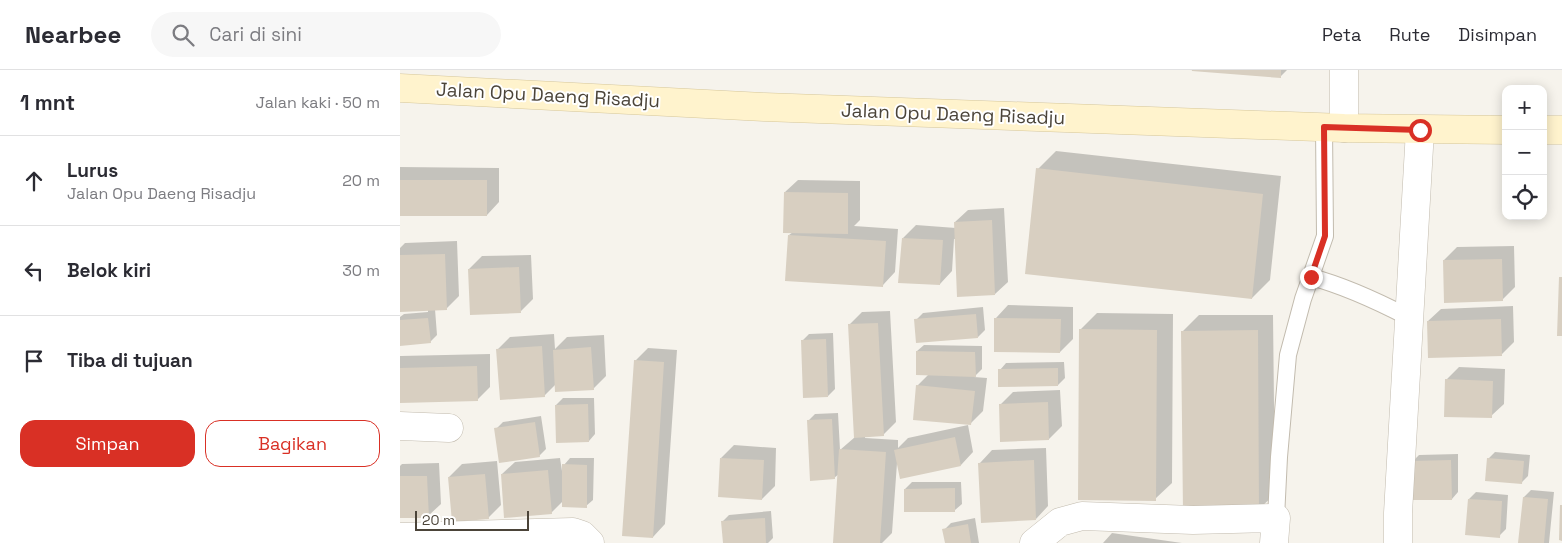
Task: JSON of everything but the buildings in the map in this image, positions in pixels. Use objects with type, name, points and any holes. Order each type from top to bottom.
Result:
[{"type":"main road","name":"Jalan Opu Daeng Risadju","points":[[400,88],[764,107],[1334,128],[1502,130]]},
{"type":"main road","points":[[1547,130],[1562,130]]},
{"type":"street","points":[[1334,128],[1344,70]]},
{"type":"street","points":[[1398,543],[1408,317],[1420,130]]},
{"type":"street","points":[[400,426],[449,428]]},
{"type":"street","points":[[1034,543],[1060,522],[1082,516],[1193,520],[1275,531]]},
{"type":"street","points":[[400,537],[458,539],[574,532],[582,535],[590,543]]},
{"type":"lane","points":[[1275,531],[1288,355],[1325,236],[1334,128]]},
{"type":"lane","points":[[1311,277],[1354,292],[1408,317]]},
{"type":"route","points":[[1311,277],[1325,236],[1324,127],[1420,130]]}]
